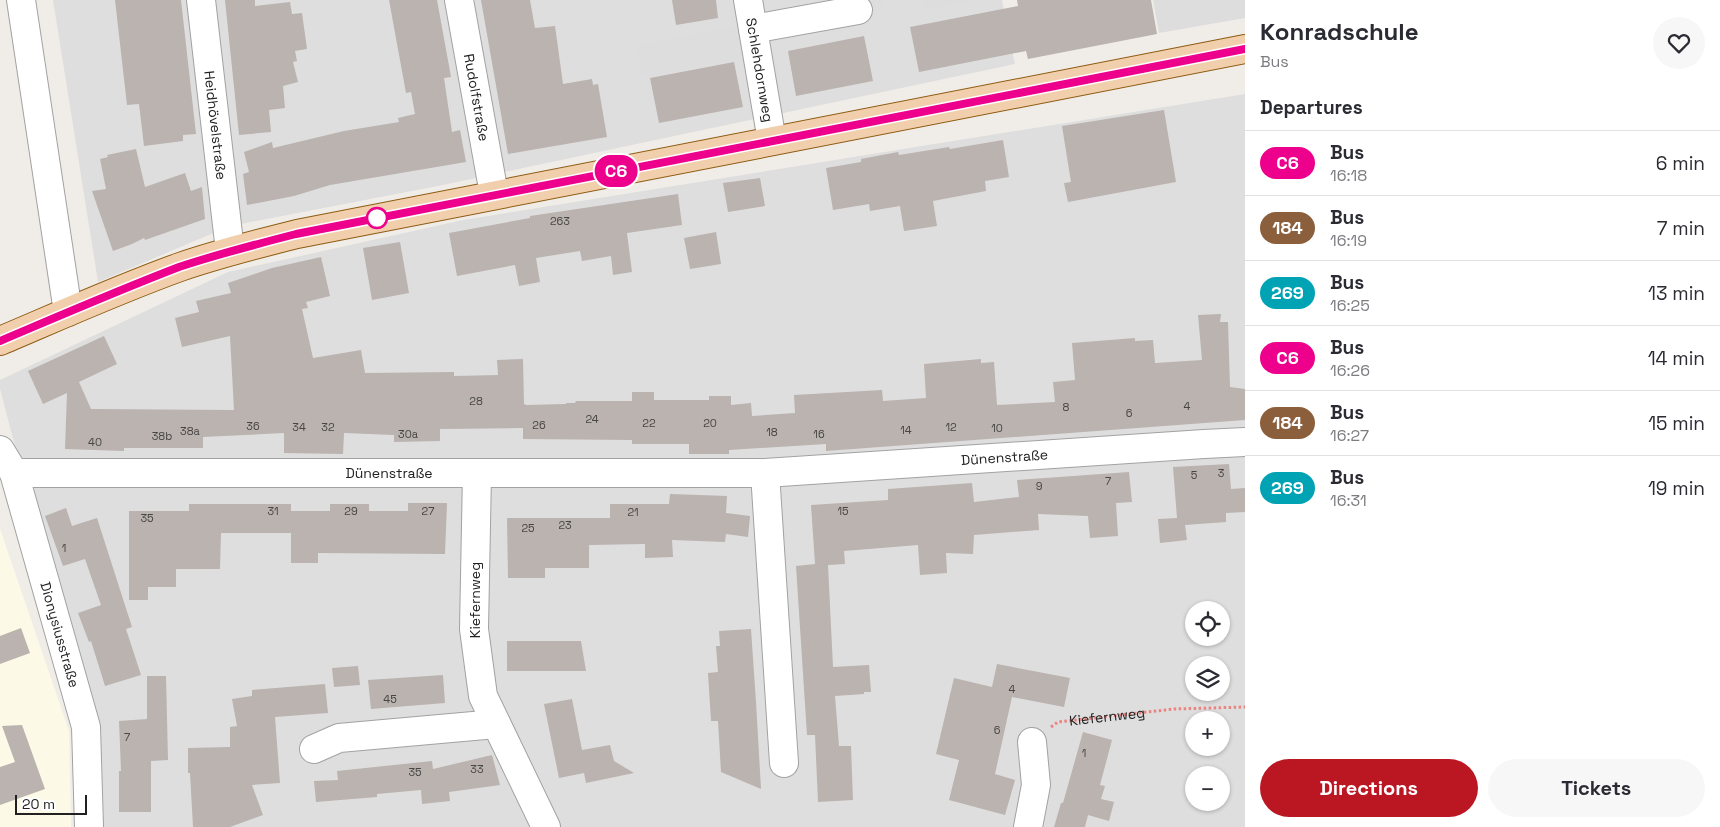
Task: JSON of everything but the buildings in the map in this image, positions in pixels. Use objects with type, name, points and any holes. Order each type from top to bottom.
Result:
[{"type":"main road","points":[[0,341],[180,267],[230,251],[296,234],[1245,49]]},
{"type":"street","points":[[21,0],[68,312]]},
{"type":"street","name":"Heidhövelstraße","points":[[201,0],[230,251]]},
{"type":"street","name":"Rudolfstraße","points":[[459,0],[494,194]]},
{"type":"street","name":"Schlehdornweg","points":[[748,0],[772,141]]},
{"type":"street","points":[[753,29],[858,10]]},
{"type":"street","name":"Dünenstraße","points":[[14,473],[764,473],[1245,442]]},
{"type":"street","name":"Dionysiusstraße","points":[[0,450],[14,473],[86,726],[89,827]]},
{"type":"street","name":"Kiefernweg","points":[[477,472],[474,630],[483,696],[546,827]]},
{"type":"street","points":[[764,473],[784,763]]},
{"type":"street","points":[[314,749],[339,738],[496,724]]},
{"type":"street","points":[[1028,827],[1036,785],[1032,742]]},
{"type":"path","name":"Kiefernweg","points":[[1032,742],[1058,722],[1174,709],[1245,707]]},
{"type":"shaded area","points":[[53,0],[1002,0],[1015,64],[443,185],[230,226],[98,282]]},
{"type":"shaded area","points":[[859,0],[882,0],[884,9],[862,13]]},
{"type":"shaded area","points":[[966,0],[966,2],[923,10],[922,2]]},
{"type":"shaded area","points":[[1153,0],[1245,0],[1245,18],[1159,33]]},
{"type":"shaded area","points":[[740,25],[746,57],[643,78],[636,45]]},
{"type":"shaded area","points":[[775,49],[782,92],[774,93],[767,50]]},
{"type":"shaded area","points":[[1245,94],[1245,827],[101,827],[19,461],[0,389],[0,380],[228,272],[463,220]]},
{"type":"shaded area","points":[[0,529],[69,731],[71,827],[0,827]]},
{"type":"bus line","name":"C6","points":[[0,341],[80,306],[180,267],[230,251],[296,234],[1245,49]]}]
